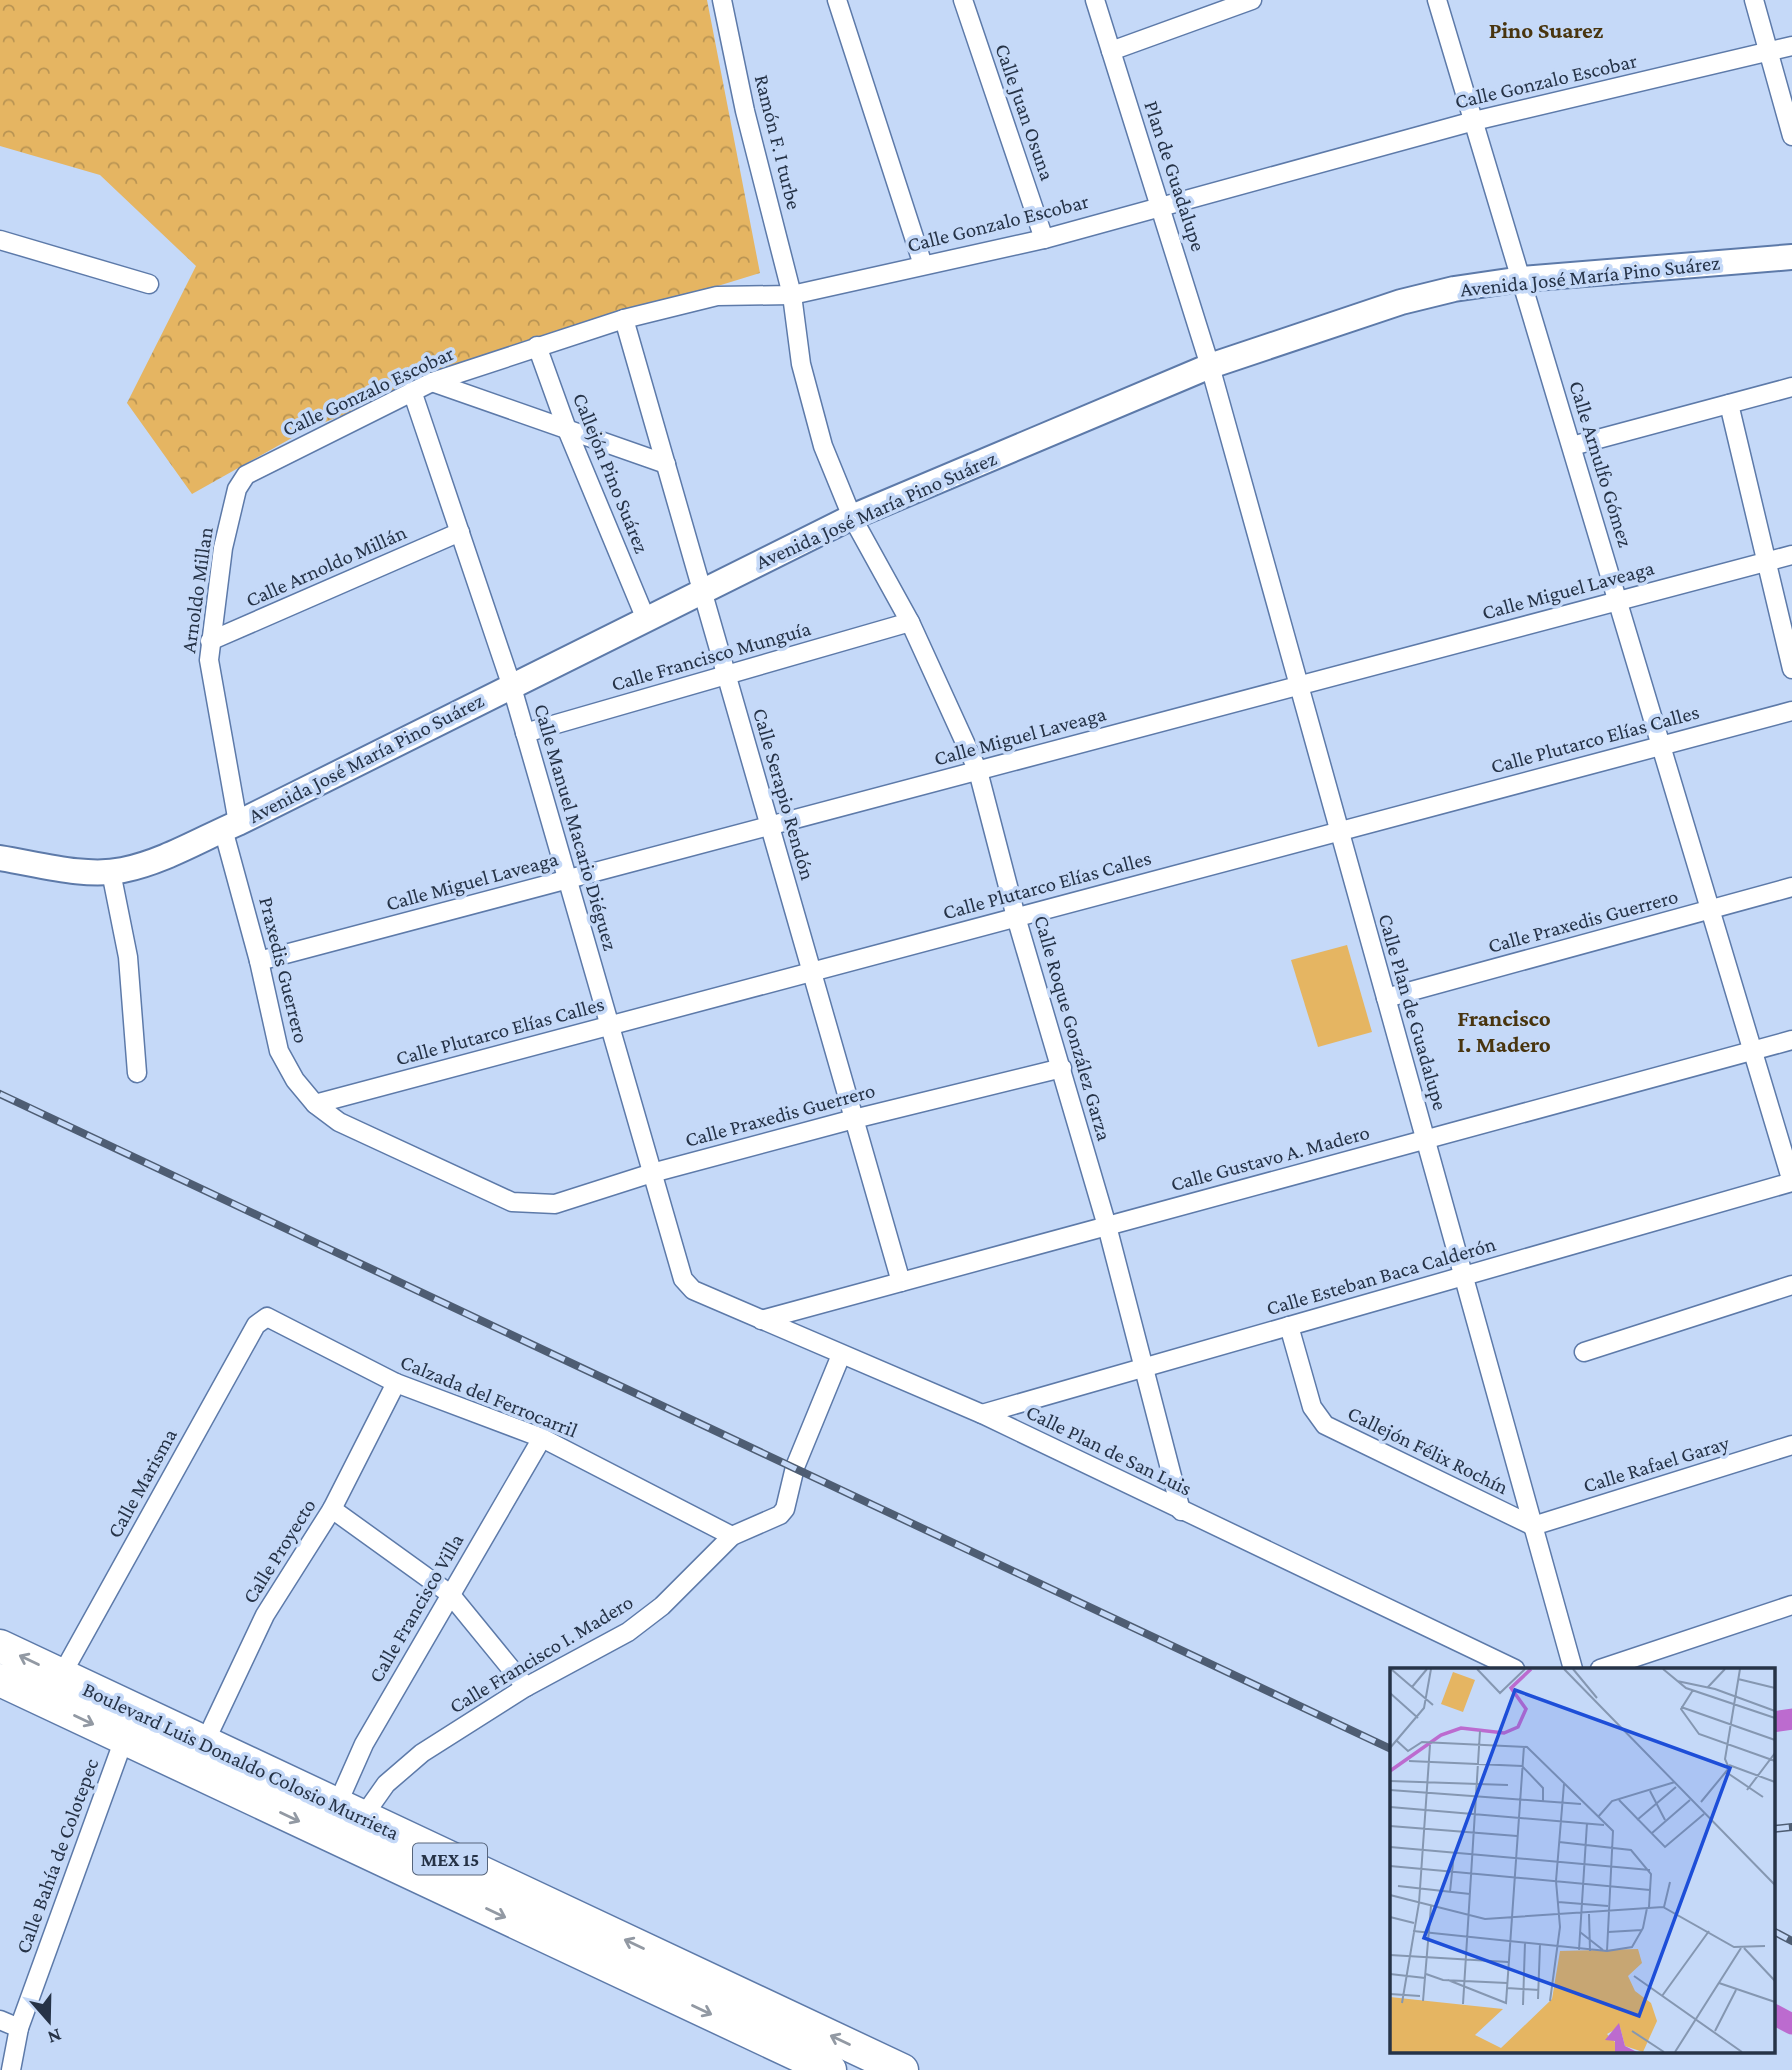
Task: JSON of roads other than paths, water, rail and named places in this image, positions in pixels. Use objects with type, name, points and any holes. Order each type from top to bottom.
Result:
[{"type":"highway","name":"Boulevard Luis Donaldo Colosio Murrieta","points":[[0,1647],[902,2070]]},
{"type":"highway","name":"Boulevard Luis Donaldo Colosio Murrieta","points":[[0,1680],[830,2070]]},
{"type":"street","name":"Ramón F. I turbe","points":[[722,0],[745,111],[792,295]]},
{"type":"street","points":[[837,0],[923,265]]},
{"type":"street","name":"Calle Juan Osuna","points":[[963,0],[1044,239]]},
{"type":"street","name":"Plan de Guadalupe","points":[[1095,0],[1210,366]]},
{"type":"street","points":[[1111,51],[1252,0]]},
{"type":"street","name":"Calle Arnulfo Gómez","points":[[1437,0],[1792,1182]]},
{"type":"street","points":[[1754,0],[1792,136]]},
{"type":"street","name":"Calle Gonzalo Escobar","points":[[237,489],[246,475],[412,391],[537,345],[624,318],[718,296],[792,295],[1044,239],[1161,204],[1474,121],[1792,46]]},
{"type":"street","points":[[0,240],[149,284]]},
{"type":"street","name":"Avenida José María Pino Suárez","points":[[0,858],[111,872],[140,865],[185,847],[645,617],[852,517],[1210,366],[1401,302],[1454,289],[1522,279],[1792,257]]},
{"type":"street","name":"Calle Roque González Garza","points":[[792,295],[801,364],[823,446],[852,517],[910,622],[978,771],[1016,917],[1107,1226],[1181,1511]]},
{"type":"street","name":"Calle Serapio Rendón","points":[[624,318],[901,1282]]},
{"type":"street","name":"Callejón Pino Suárez","points":[[537,345],[568,432],[645,617]]},
{"type":"street","name":"Calle Plan de Guadalupe","points":[[1210,366],[1573,1668]]},
{"type":"street","points":[[432,383],[666,464]]},
{"type":"street","points":[[1572,446],[1792,387]]},
{"type":"street","name":"Calle Manuel Macario Diéguez","points":[[412,391],[511,684],[683,1279]]},
{"type":"street","points":[[1729,404],[1792,669]]},
{"type":"street","name":"Arnoldo Millan","points":[[224,829],[209,660],[223,548],[237,489]]},
{"type":"street","name":"Calle Arnoldo Millán","points":[[210,641],[460,532]]},
{"type":"street","name":"Calle Miguel Laveaga","points":[[259,961],[1792,555]]},
{"type":"street","name":"Calle Francisco Munguía","points":[[525,733],[910,622]]},
{"type":"street","name":"Calle Plutarco Elías Calles","points":[[315,1104],[1792,711]]},
{"type":"street","name":"Praxedis Guerrero","points":[[224,829],[259,961],[279,1051],[295,1080],[315,1104],[340,1122],[512,1202]]},
{"type":"street","points":[[111,872],[128,957],[137,1073]]},
{"type":"street","name":"Calle Praxedis Guerrero","points":[[1386,998],[1792,887]]},
{"type":"street","name":"Calle Gustavo A. Madero","points":[[761,1320],[1792,1040]]},
{"type":"street","name":"Calle Praxedis Guerrero","points":[[512,1202],[566,1202],[652,1173],[854,1119],[1062,1068]]},
{"type":"street","name":"Calle Esteban Baca Calderón","points":[[982,1413],[1792,1182]]},
{"type":"street","name":"Calle Plan de San Luis","points":[[683,1279],[693,1290],[982,1413],[1181,1511],[1513,1668]]},
{"type":"street","points":[[1584,1352],[1792,1285]]},
{"type":"street","name":"Calzada del Ferrocarril","points":[[267,1317],[396,1383],[542,1438],[732,1536]]},
{"type":"street","name":"Calle Marisma","points":[[61,1676],[256,1325],[267,1317]]},
{"type":"street","name":"Callejón Félix Rochín","points":[[1289,1325],[1312,1406],[1325,1424],[1533,1526]]},
{"type":"street","name":"Calle Francisco I. Madero","points":[[350,1812],[402,1768],[526,1687],[628,1632],[662,1606],[732,1536],[777,1518],[785,1509],[795,1467],[841,1354]]},
{"type":"street","name":"Calle Proyecto","points":[[204,1744],[265,1615],[332,1508],[396,1383]]},
{"type":"street","name":"Calle Francisco Villa","points":[[350,1812],[364,1744],[542,1438]]},
{"type":"street","name":"Calle Rafael Garay","points":[[1533,1526],[1792,1445]]},
{"type":"street","points":[[332,1508],[450,1594],[526,1687]]},
{"type":"street","points":[[1603,1668],[1792,1605]]},
{"type":"street","name":"Calle Bahía de Colotepec","points":[[11,2070],[19,2028],[124,1739]]},
{"type":"street","points":[[0,2020],[19,2028]]},
{"type":"waterway","points":[[1774,1722],[1792,1719]]},
{"type":"waterway","points":[[1774,2015],[1792,2024]]},
{"type":"railway","points":[[0,1094],[1390,1749]]},
{"type":"railway","points":[[1774,1829],[1792,1827]]},
{"type":"railway","points":[[1774,1932],[1792,1941]]},
{"type":"district","name":"Pino Suarez","points":[[1546,30]]},
{"type":"district","name":"Francisco I. Madero","points":[[1504,1031]]}]
